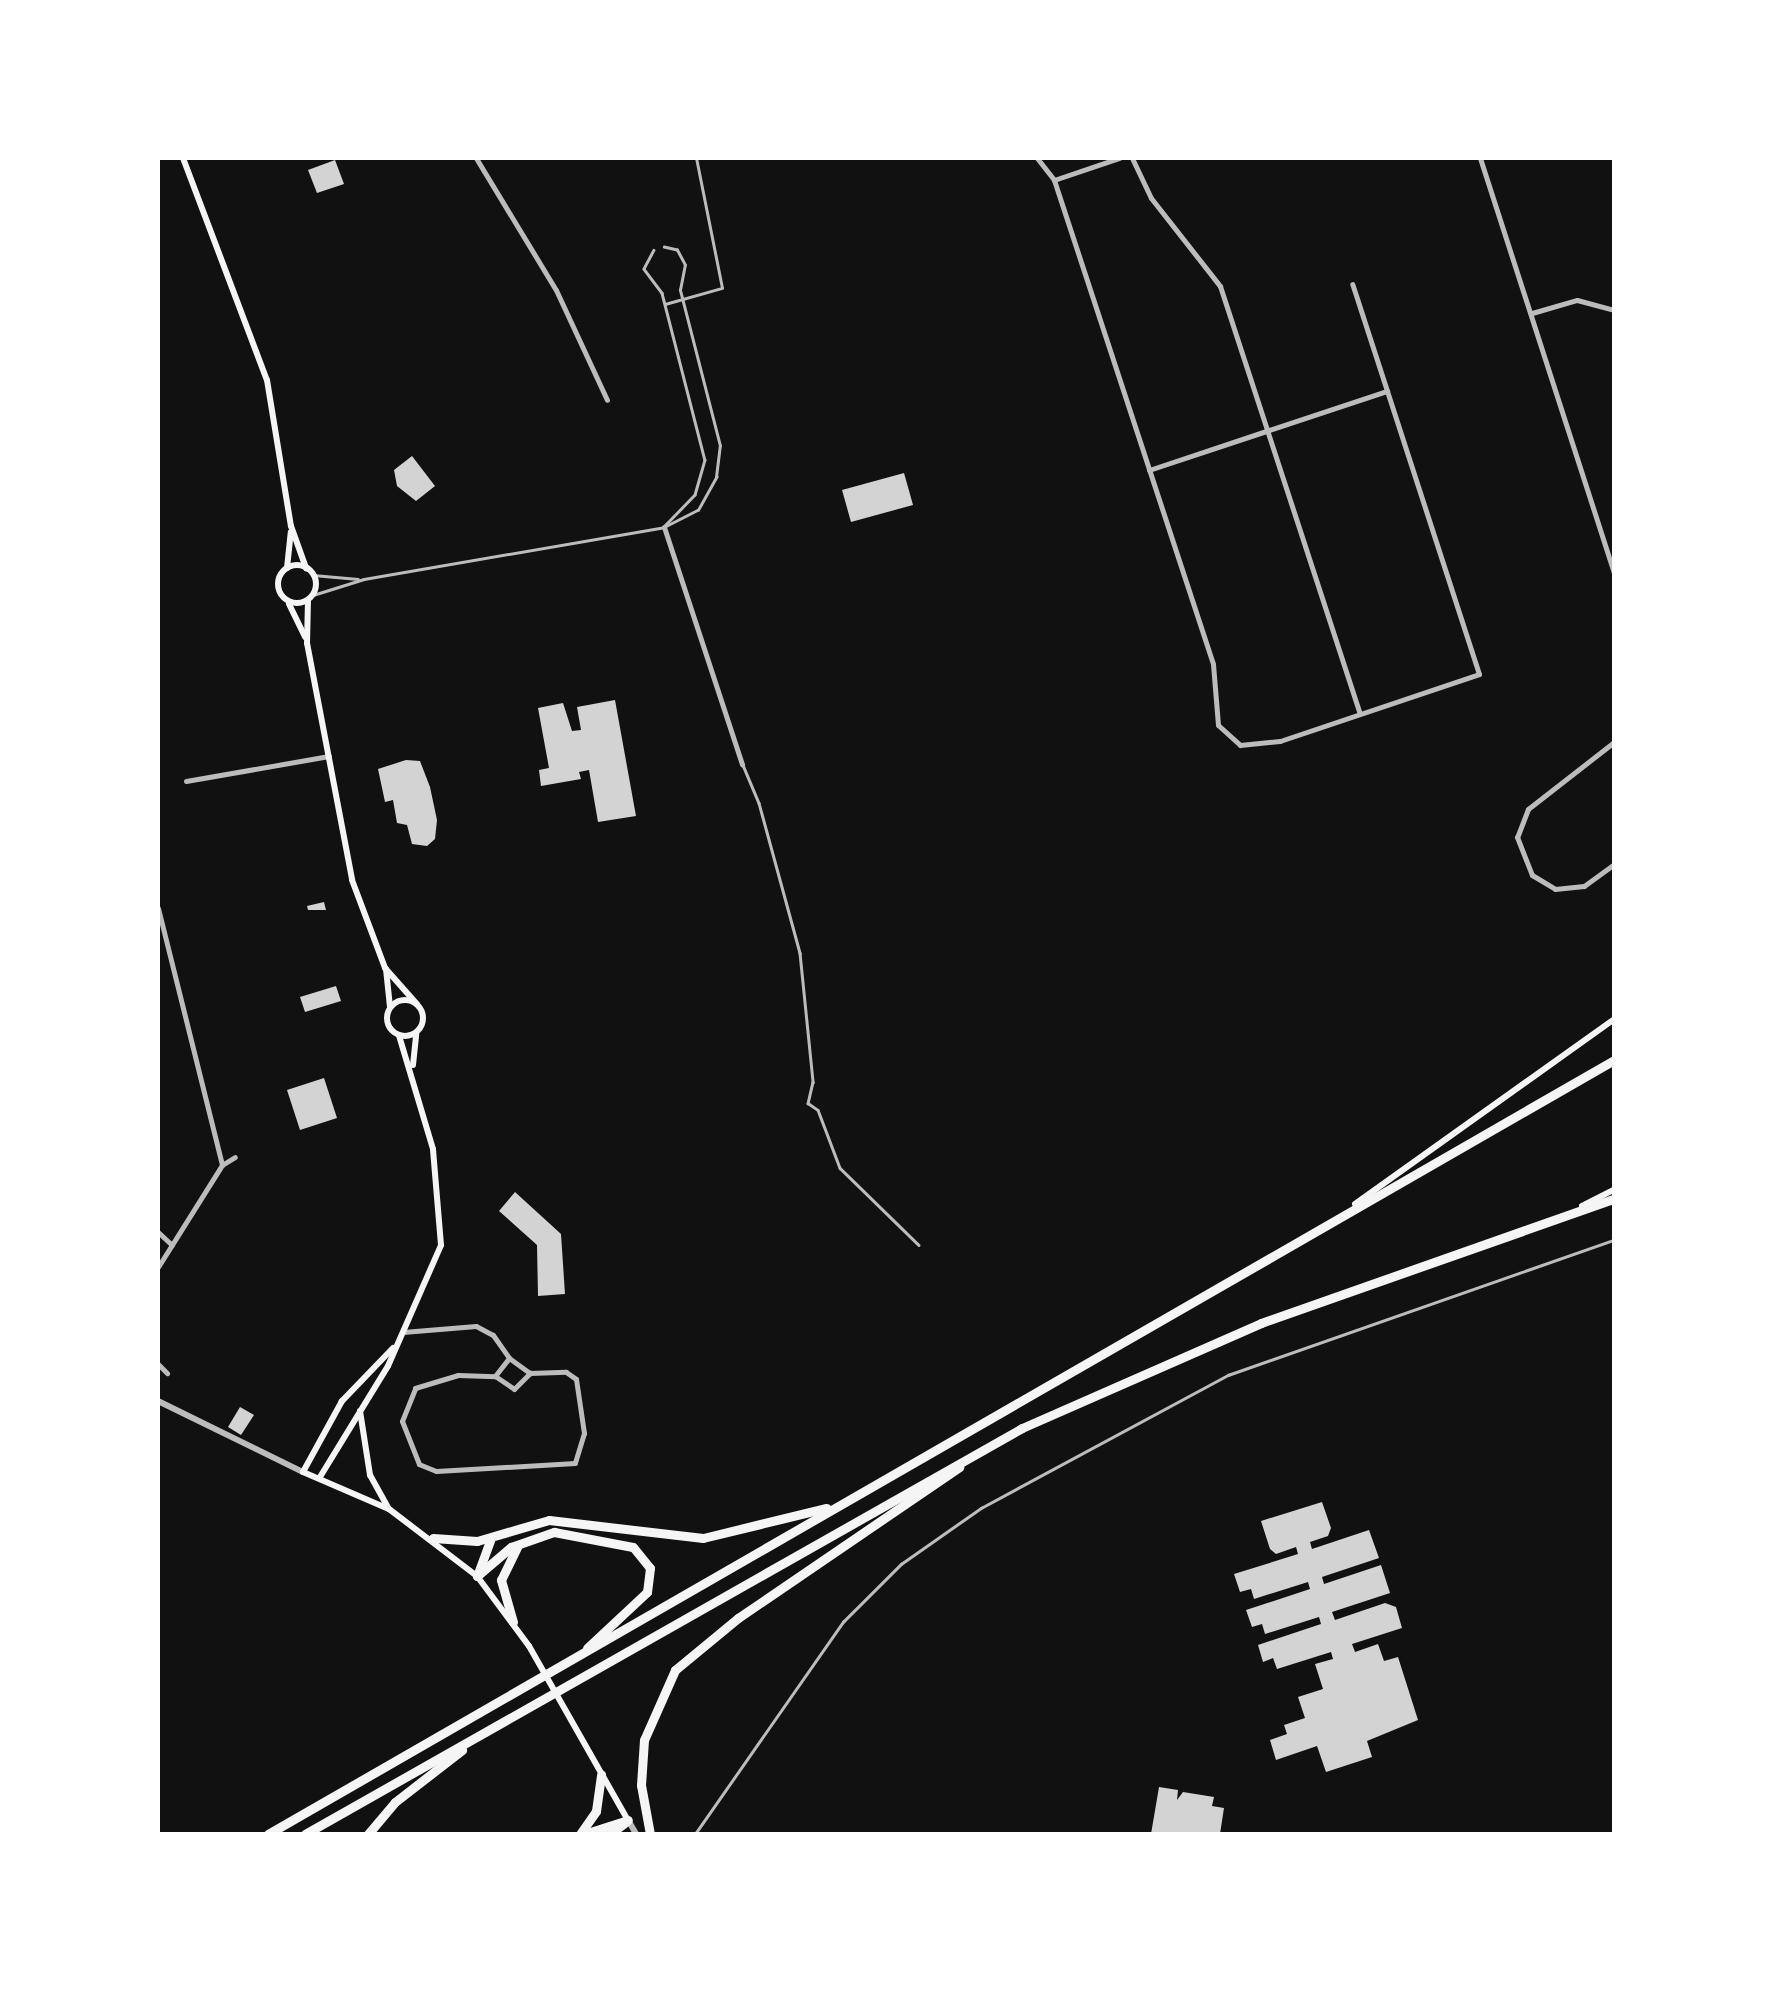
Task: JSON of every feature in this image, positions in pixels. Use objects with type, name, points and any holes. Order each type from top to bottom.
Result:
[{"type":"highway","points":[[268,1834],[1614,1060]]},
{"type":"highway","points":[[304,1834],[1022,1428],[1210,1342],[1614,1200]]},
{"type":"highway","points":[[650,1834],[641,1785],[644,1740],[675,1670],[738,1618],[1022,1428]]},
{"type":"highway","points":[[433,1538],[491,1538],[549,1520],[662,1538],[711,1537],[848,1501]]},
{"type":"highway","points":[[477,1576],[523,1542],[558,1532],[623,1543],[650,1568],[641,1603],[568,1664]]},
{"type":"highway","points":[[477,1576],[491,1538]]},
{"type":"highway","points":[[513,1622],[501,1575],[523,1542]]},
{"type":"highway","points":[[368,1834],[395,1802],[490,1728]]},
{"type":"highway","points":[[582,1834],[596,1811],[601,1774]]},
{"type":"highway","points":[[582,1834],[628,1820]]},
{"type":"highway","points":[[610,1834],[628,1820]]},
{"type":"main road","points":[[184,158],[266,380],[291,526],[306,568],[314,575],[307,643]]},
{"type":"main road","points":[[291,526],[287,568],[278,585],[307,643],[352,880],[386,968],[388,1025],[399,1036],[414,1071]]},
{"type":"main road","points":[[287,568],[306,568]]},
{"type":"main road","points":[[288,601],[310,597]]},
{"type":"main road","points":[[320,1478],[432,1278],[442,1229],[414,1071],[416,1034],[424,1019],[417,1004],[386,968]]},
{"type":"main road","points":[[389,1010],[398,1001],[417,1004]]},
{"type":"main road","points":[[1330,1220],[1614,1019]]},
{"type":"main road","points":[[399,1036],[416,1034]]},
{"type":"main road","points":[[1554,1220],[1614,1190]]},
{"type":"main road","points":[[393,1348],[342,1401],[303,1472],[388,1508],[433,1538],[477,1576],[513,1622],[628,1820]]},
{"type":"main road","points":[[360,1410],[370,1474],[388,1508]]},
{"type":"street","points":[[476,158],[556,290],[606,400]]},
{"type":"street","points":[[1037,158],[1054,180],[1214,670],[1218,724],[1230,741],[1252,747],[1479,674],[1352,284]]},
{"type":"street","points":[[1054,180],[1119,158]]},
{"type":"street","points":[[1132,158],[1151,198],[1214,274],[1359,712]]},
{"type":"street","points":[[1480,158],[1614,573]]},
{"type":"street","points":[[1532,313],[1583,300],[1614,310]]},
{"type":"street","points":[[1149,470],[1387,391]]},
{"type":"street","points":[[664,527],[742,764]]},
{"type":"street","points":[[1614,742],[1528,809],[1517,838],[1532,876],[1555,888],[1584,886],[1614,864]]},
{"type":"street","points":[[186,781],[329,756]]},
{"type":"street","points":[[158,908],[222,1165]]},
{"type":"street","points":[[158,1268],[222,1165],[235,1158]]},
{"type":"street","points":[[158,1232],[172,1245]]},
{"type":"street","points":[[402,1332],[476,1326],[493,1335],[509,1358],[530,1373],[566,1372],[576,1379],[584,1433],[575,1463],[436,1471],[419,1464],[402,1428],[410,1392],[440,1377],[495,1376],[514,1389],[530,1373]]},
{"type":"street","points":[[495,1376],[509,1358]]},
{"type":"street","points":[[158,1364],[167,1373]]},
{"type":"street","points":[[158,1402],[303,1472]]},
{"type":"street","points":[[628,1820],[636,1834]]},
{"type":"lane","points":[[665,304],[722,288],[696,158]]},
{"type":"lane","points":[[310,597],[364,579],[664,527],[684,521],[705,502],[720,463],[683,300],[682,257],[664,247]]},
{"type":"lane","points":[[654,250],[644,269],[665,304],[705,460],[695,495],[664,527]]},
{"type":"lane","points":[[314,575],[364,579]]},
{"type":"lane","points":[[742,764],[759,802],[800,953],[813,1082],[808,1103],[818,1110],[840,1168],[919,1245]]},
{"type":"lane","points":[[695,1834],[844,1622],[901,1564],[981,1508],[1228,1375],[1614,1240]]},
{"type":"building","points":[[335,160],[344,184],[317,193],[308,170]]},
{"type":"building","points":[[412,456],[435,486],[416,501],[397,486],[394,470]]},
{"type":"building","points":[[904,473],[913,505],[851,522],[842,490]]},
{"type":"building","points":[[615,700],[636,816],[598,822],[589,770],[579,772],[581,779],[541,786],[539,770],[549,768],[538,708],[563,703],[572,731],[581,730],[577,707]]},
{"type":"building","points":[[406,760],[420,761],[430,787],[437,820],[435,839],[427,846],[412,844],[407,825],[397,823],[393,800],[385,802],[378,769]]},
{"type":"building","points":[[324,902],[326,910],[308,910],[307,906]]},
{"type":"building","points":[[336,986],[341,1001],[305,1012],[300,997]]},
{"type":"building","points":[[324,1078],[337,1118],[300,1130],[287,1090]]},
{"type":"building","points":[[515,1192],[561,1234],[565,1294],[538,1296],[537,1245],[499,1211]]},
{"type":"building","points":[[240,1407],[254,1415],[241,1435],[228,1427]]},
{"type":"building","points":[[1322,1502],[1331,1528],[1328,1536],[1310,1542],[1312,1549],[1369,1530],[1379,1558],[1322,1577],[1324,1584],[1381,1565],[1390,1593],[1332,1612],[1335,1620],[1385,1603],[1396,1607],[1402,1628],[1352,1644],[1355,1652],[1378,1644],[1384,1661],[1398,1657],[1418,1720],[1367,1741],[1372,1757],[1326,1772],[1317,1746],[1276,1760],[1270,1740],[1287,1734],[1284,1725],[1305,1718],[1298,1697],[1323,1689],[1315,1664],[1333,1659],[1331,1652],[1277,1669],[1273,1658],[1263,1662],[1258,1645],[1321,1624],[1319,1617],[1265,1634],[1262,1624],[1252,1627],[1246,1610],[1310,1589],[1308,1582],[1254,1599],[1251,1589],[1240,1592],[1234,1574],[1298,1554],[1296,1547],[1276,1554],[1270,1549],[1261,1521]]},
{"type":"building","points":[[1159,1787],[1178,1790],[1177,1800],[1183,1792],[1214,1797],[1212,1806],[1224,1808],[1220,1834],[1151,1834]]}]
